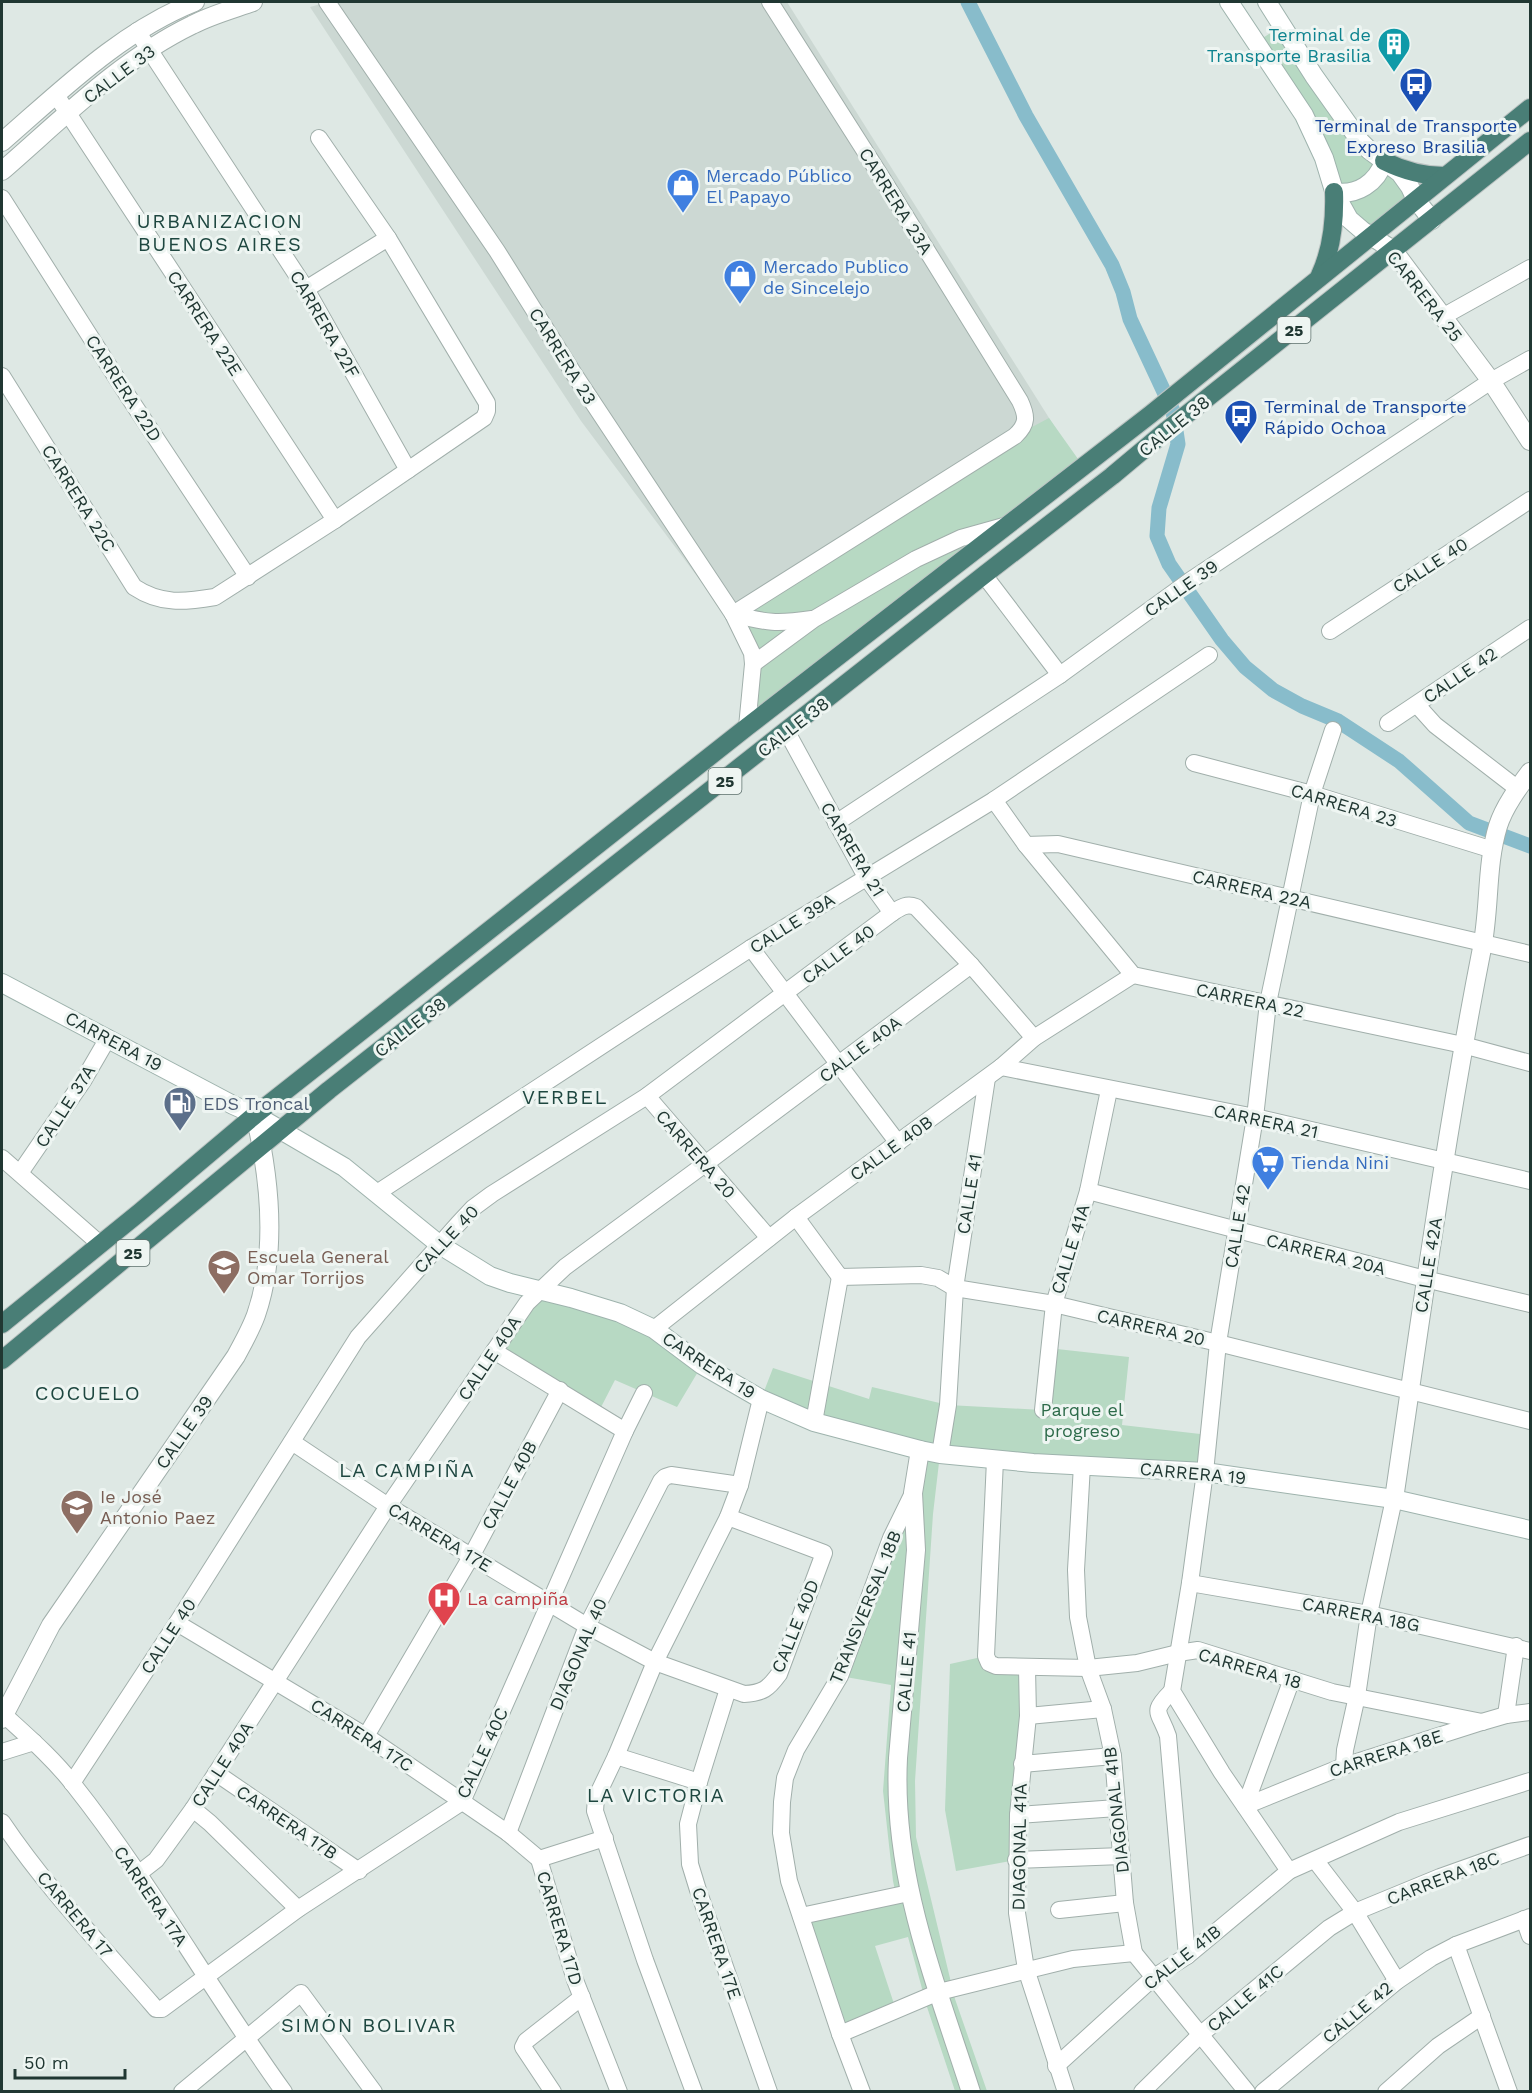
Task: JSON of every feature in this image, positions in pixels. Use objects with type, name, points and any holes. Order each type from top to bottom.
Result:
[{"type":"highway","name":"CALLE 38","points":[[2,1324],[255,1115],[747,727],[1151,414],[1530,108]]},
{"type":"highway","name":"CALLE 38","points":[[2,1360],[262,1145],[1112,476],[1530,141]]},
{"type":"highway","points":[[1384,161],[1403,171],[1445,176]]},
{"type":"highway","points":[[1318,279],[1324,266],[1335,218],[1334,192]]},
{"type":"street","name":"CALLE 33","points":[[2,142],[110,50],[137,31],[195,2]]},
{"type":"street","name":"CALLE 33","points":[[2,171],[121,69],[149,50],[193,24],[253,2]]},
{"type":"street","name":"CARRERA 23","points":[[327,2],[497,251],[574,375],[733,614],[752,653],[747,727]]},
{"type":"street","name":"CARRERA 23A","points":[[733,614],[1015,436],[1023,429],[1025,420],[1020,401],[770,2]]},
{"type":"street","name":"CARRERA 25","points":[[1229,2],[1304,115],[1324,158],[1334,192],[1349,219],[1393,250],[1491,381],[1530,441]]},
{"type":"street","points":[[1267,2],[1314,76],[1355,134],[1369,150],[1400,173],[1416,200],[1432,219]]},
{"type":"street","name":"CARRERA 22F","points":[[137,31],[306,289],[408,470]]},
{"type":"street","name":"CARRERA 22E","points":[[56,95],[335,520]]},
{"type":"street","name":"CARRERA 22C","points":[[2,376],[134,587],[149,597],[172,601],[215,597],[335,520],[484,418],[487,403],[388,238],[319,138]]},
{"type":"street","points":[[1334,192],[1354,192],[1366,186],[1377,176],[1384,161]]},
{"type":"street","name":"CARRERA 22D","points":[[2,198],[128,396],[248,577]]},
{"type":"street","points":[[306,289],[388,238]]},
{"type":"street","points":[[1444,316],[1530,268]]},
{"type":"street","name":"CALLE 39","points":[[836,823],[1060,675],[1176,589],[1491,381],[1530,358]]},
{"type":"street","name":"CALLE 40","points":[[1330,631],[1530,500]]},
{"type":"street","points":[[753,664],[814,619],[916,560],[961,538],[1004,526]]},
{"type":"street","points":[[984,575],[1060,675]]},
{"type":"street","points":[[733,614],[762,622],[779,623],[814,619]]},
{"type":"street","name":"CALLE 42","points":[[1388,723],[1530,627]]},
{"type":"street","name":"CALLE 39A","points":[[377,1193],[752,948],[994,800],[1209,656]]},
{"type":"street","points":[[1417,705],[1435,725],[1526,780]]},
{"type":"street","name":"CALLE 42","points":[[1187,1956],[1168,1736],[1157,1713],[1157,1708],[1172,1690],[1190,1583],[1205,1472],[1218,1343],[1255,1118],[1268,1003],[1312,794],[1333,730]]},
{"type":"street","name":"CARRERA 21","points":[[787,732],[866,878],[892,913],[910,904],[916,907],[971,965],[1034,1038]]},
{"type":"street","name":"CARRERA 23","points":[[1194,763],[1494,845]]},
{"type":"street","name":"CALLE 42A","points":[[1344,1766],[1369,1614],[1394,1499],[1444,1160],[1483,942],[1494,845],[1502,816],[1526,780]]},
{"type":"street","points":[[994,800],[1026,845],[1133,975]]},
{"type":"street","name":"CARRERA 22A","points":[[1026,845],[1058,844],[1530,954]]},
{"type":"street","name":"CALLE 40","points":[[72,1783],[177,1623],[358,1337],[473,1208],[647,1096],[892,913]]},
{"type":"street","points":[[752,948],[898,1143]]},
{"type":"street","name":"CALLE 40A","points":[[138,1874],[156,1860],[193,1809],[388,1506],[517,1316],[538,1291],[565,1267],[971,965]]},
{"type":"street","name":"CARRERA 22","points":[[1133,975],[1463,1045],[1530,1063]]},
{"type":"street","name":"CALLE 40B","points":[[654,1329],[796,1217],[1001,1068],[1034,1038],[1133,975]]},
{"type":"street","name":"CARRERA 19","points":[[2,983],[255,1115],[344,1167],[440,1245],[490,1276],[538,1291],[597,1305],[654,1329],[702,1365],[761,1399],[814,1422],[940,1454],[995,1460],[1205,1472],[1394,1499],[1530,1530]]},
{"type":"street","name":"CALLE 37A","points":[[20,1173],[83,1081],[108,1038]]},
{"type":"street","name":"CARRERA 21","points":[[1001,1068],[1255,1118],[1530,1181]]},
{"type":"street","name":"CALLE 41","points":[[940,1454],[948,1405],[955,1288],[987,1078]]},
{"type":"street","name":"CALLE 41A","points":[[1043,1410],[1054,1304],[1088,1191],[1109,1090]]},
{"type":"street","name":"CARRERA 20","points":[[647,1096],[769,1238]]},
{"type":"street","name":"CALLE 39","points":[[2,1716],[51,1625],[236,1356],[256,1315],[268,1249],[268,1200],[262,1145],[255,1115]]},
{"type":"street","points":[[2,1158],[100,1244]]},
{"type":"street","name":"CARRERA 20A","points":[[1088,1191],[1530,1304]]},
{"type":"street","points":[[796,1217],[840,1277],[814,1422]]},
{"type":"street","name":"CARRERA 20","points":[[840,1277],[921,1275],[938,1278],[955,1288],[1054,1304],[1530,1421]]},
{"type":"street","points":[[494,1351],[625,1431]]},
{"type":"street","name":"CALLE 40B","points":[[366,1736],[472,1555],[560,1390]]},
{"type":"street","name":"CALLE 40C","points":[[151,2003],[156,2009],[162,2009],[298,1909],[462,1802],[625,1431],[644,1393]]},
{"type":"street","points":[[694,2091],[649,1971],[595,1811],[596,1798],[655,1662],[728,1517],[740,1485],[761,1399]]},
{"type":"street","name":"CARRERA 17E","points":[[292,1442],[388,1506],[587,1626],[655,1662],[744,1694],[759,1694]]},
{"type":"street","name":"CALLE 41","points":[[909,1893],[903,1858],[897,1788],[916,1550],[913,1493],[920,1450]]},
{"type":"street","name":"CARRERA 18","points":[[995,1460],[986,1656],[989,1663],[996,1666],[1027,1668],[1088,1668],[1137,1663],[1198,1650],[1332,1692],[1482,1722]]},
{"type":"street","points":[[1082,1465],[1076,1570],[1077,1617],[1088,1668]]},
{"type":"street","name":"DIAGONAL 40","points":[[508,1833],[587,1626],[661,1481],[664,1477],[671,1475],[740,1485]]},
{"type":"street","name":"TRANSVERSAL 18B","points":[[801,1916],[789,1881],[780,1833],[785,1778],[796,1750],[840,1676],[891,1538],[913,1493]]},
{"type":"street","name":"CALLE 40D","points":[[728,1517],[824,1553],[778,1674],[770,1686],[759,1694]]},
{"type":"street","name":"CARRERA 18G","points":[[1190,1583],[1369,1614],[1523,1649]]},
{"type":"street","name":"CARRERA 17C","points":[[177,1623],[366,1736],[508,1833],[539,1859]]},
{"type":"street","points":[[1506,1715],[1523,1649]]},
{"type":"street","name":"DIAGONAL 41A","points":[[1027,1668],[1028,1716],[1022,1764],[1016,1860],[1017,1913],[1026,1969],[1066,2091]]},
{"type":"street","name":"DIAGONAL 41B","points":[[1088,1668],[1103,1709],[1113,1756],[1125,1903],[1134,1953]]},
{"type":"street","points":[[1245,1806],[1292,1679]]},
{"type":"street","name":"CARRERA 17E","points":[[728,1689],[688,1824],[690,1864],[769,2091]]},
{"type":"street","points":[[1172,1690],[1222,1773],[1289,1871]]},
{"type":"street","points":[[1028,1716],[1103,1709]]},
{"type":"street","name":"CARRERA 18E","points":[[1245,1806],[1344,1766],[1506,1715],[1530,1712]]},
{"type":"street","name":"CARRERA 17A","points":[[2,1716],[34,1742],[72,1783],[138,1874],[246,2038],[284,2091]]},
{"type":"street","points":[[2,1752],[34,1742]]},
{"type":"street","points":[[616,1756],[699,1782]]},
{"type":"street","points":[[1022,1764],[1113,1756]]},
{"type":"street","name":"CARRERA 17B","points":[[216,1773],[359,1871]]},
{"type":"street","points":[[1315,1860],[1399,1822],[1530,1781]]},
{"type":"street","points":[[1018,1815],[1117,1808]]},
{"type":"street","points":[[193,1809],[298,1909]]},
{"type":"street","name":"CARRERA 17","points":[[2,1822],[26,1856],[151,2003]]},
{"type":"street","points":[[539,1859],[605,1839]]},
{"type":"street","name":"CARRERA 18C","points":[[1355,1912],[1440,1877],[1530,1845]]},
{"type":"street","points":[[1016,1860],[1122,1856]]},
{"type":"street","name":"CARRERA 17D","points":[[539,1859],[575,1980],[619,2091]]},
{"type":"street","name":"CALLE 42","points":[[1263,2091],[1397,1981],[1355,1912],[1315,1860]]},
{"type":"street","name":"CALLE 41B","points":[[1056,2066],[1154,1977],[1187,1956],[1289,1871],[1315,1860]]},
{"type":"street","points":[[862,2091],[840,2034],[801,1916],[909,1893],[971,2091]]},
{"type":"street","points":[[1059,1910],[1125,1903]]},
{"type":"street","name":"CALLE 41C","points":[[1142,2091],[1200,2035],[1329,1928],[1355,1912]]},
{"type":"street","points":[[1397,1981],[1431,1958],[1527,1918],[1530,1936]]},
{"type":"street","points":[[1456,1946],[1508,2091]]},
{"type":"street","points":[[840,2034],[939,1992],[1073,1959],[1134,1953],[1247,2091]]},
{"type":"street","points":[[182,2091],[301,1993],[374,2091]]},
{"type":"street","name":"CARRERA 17D","points":[[553,2091],[524,2047],[526,2042],[582,1997]]},
{"type":"street","points":[[1386,2091],[1438,2046],[1482,2016]]},
{"type":"shaded area","name":"Mercado Público El Papayo","points":[[328,2],[787,2],[1056,429],[735,627],[581,421],[310,7]]},
{"type":"green space","points":[[1283,25],[1416,200],[1366,240],[1324,158],[1255,43]]},
{"type":"green space","points":[[1049,418],[1083,466],[747,727],[753,665],[733,614],[1015,436]]},
{"type":"green space","points":[[538,1291],[597,1305],[702,1365],[677,1407],[615,1380],[598,1413],[494,1351]]},
{"type":"green space","name":"Parque el progreso","points":[[1048,1348],[1129,1357],[1122,1425],[1209,1435],[1205,1472],[940,1454],[933,1514],[915,1781],[916,1837],[955,1999],[987,2091],[955,2091],[927,2007],[908,1937],[875,1946],[896,2010],[840,2034],[801,1916],[896,1895],[883,1791],[891,1685],[840,1676],[920,1450],[761,1399],[773,1368],[869,1399],[872,1387],[948,1405],[1042,1410]]},
{"type":"green space","points":[[986,1656],[1027,1668],[1016,1860],[956,1871],[945,1810],[950,1664]]},
{"type":"waterway","points":[[968,2],[1026,116],[1112,265],[1123,292],[1130,319],[1173,411],[1178,444],[1159,508],[1157,536],[1169,564],[1222,640],[1245,667],[1273,690],[1302,706],[1338,721],[1399,761],[1469,823],[1530,846]]},
{"type":"place","name":"Terminal de Transporte Brasilia","points":[[1394,73]]},
{"type":"place","name":"Terminal de Transporte Expreso Brasilia","points":[[1416,113]]},
{"type":"place","name":"Mercado Público El Papayo","points":[[683,214]]},
{"type":"place","name":"Mercado Publico de Sincelejo","points":[[740,305]]},
{"type":"place","name":"Terminal de Transporte Rápido Ochoa","points":[[1241,445]]},
{"type":"place","name":"EDS Troncal","points":[[180,1132]]},
{"type":"place","name":"Tienda Nini","points":[[1268,1191]]},
{"type":"place","name":"Escuela General Omar Torrijos","points":[[224,1295]]},
{"type":"place","name":"Ie José Antonio Paez","points":[[77,1535]]},
{"type":"place","name":"La campiña","points":[[444,1627]]},
{"type":"district","name":"URBANIZACION BUENOS AIRES","points":[[220,232]]},
{"type":"district","name":"VERBEL","points":[[565,1097]]},
{"type":"district","name":"COCUELO","points":[[88,1393]]},
{"type":"district","name":"LA CAMPIÑA","points":[[407,1470]]},
{"type":"district","name":"LA VICTORIA","points":[[656,1795]]},
{"type":"district","name":"SIMÓN BOLIVAR","points":[[369,2025]]}]
